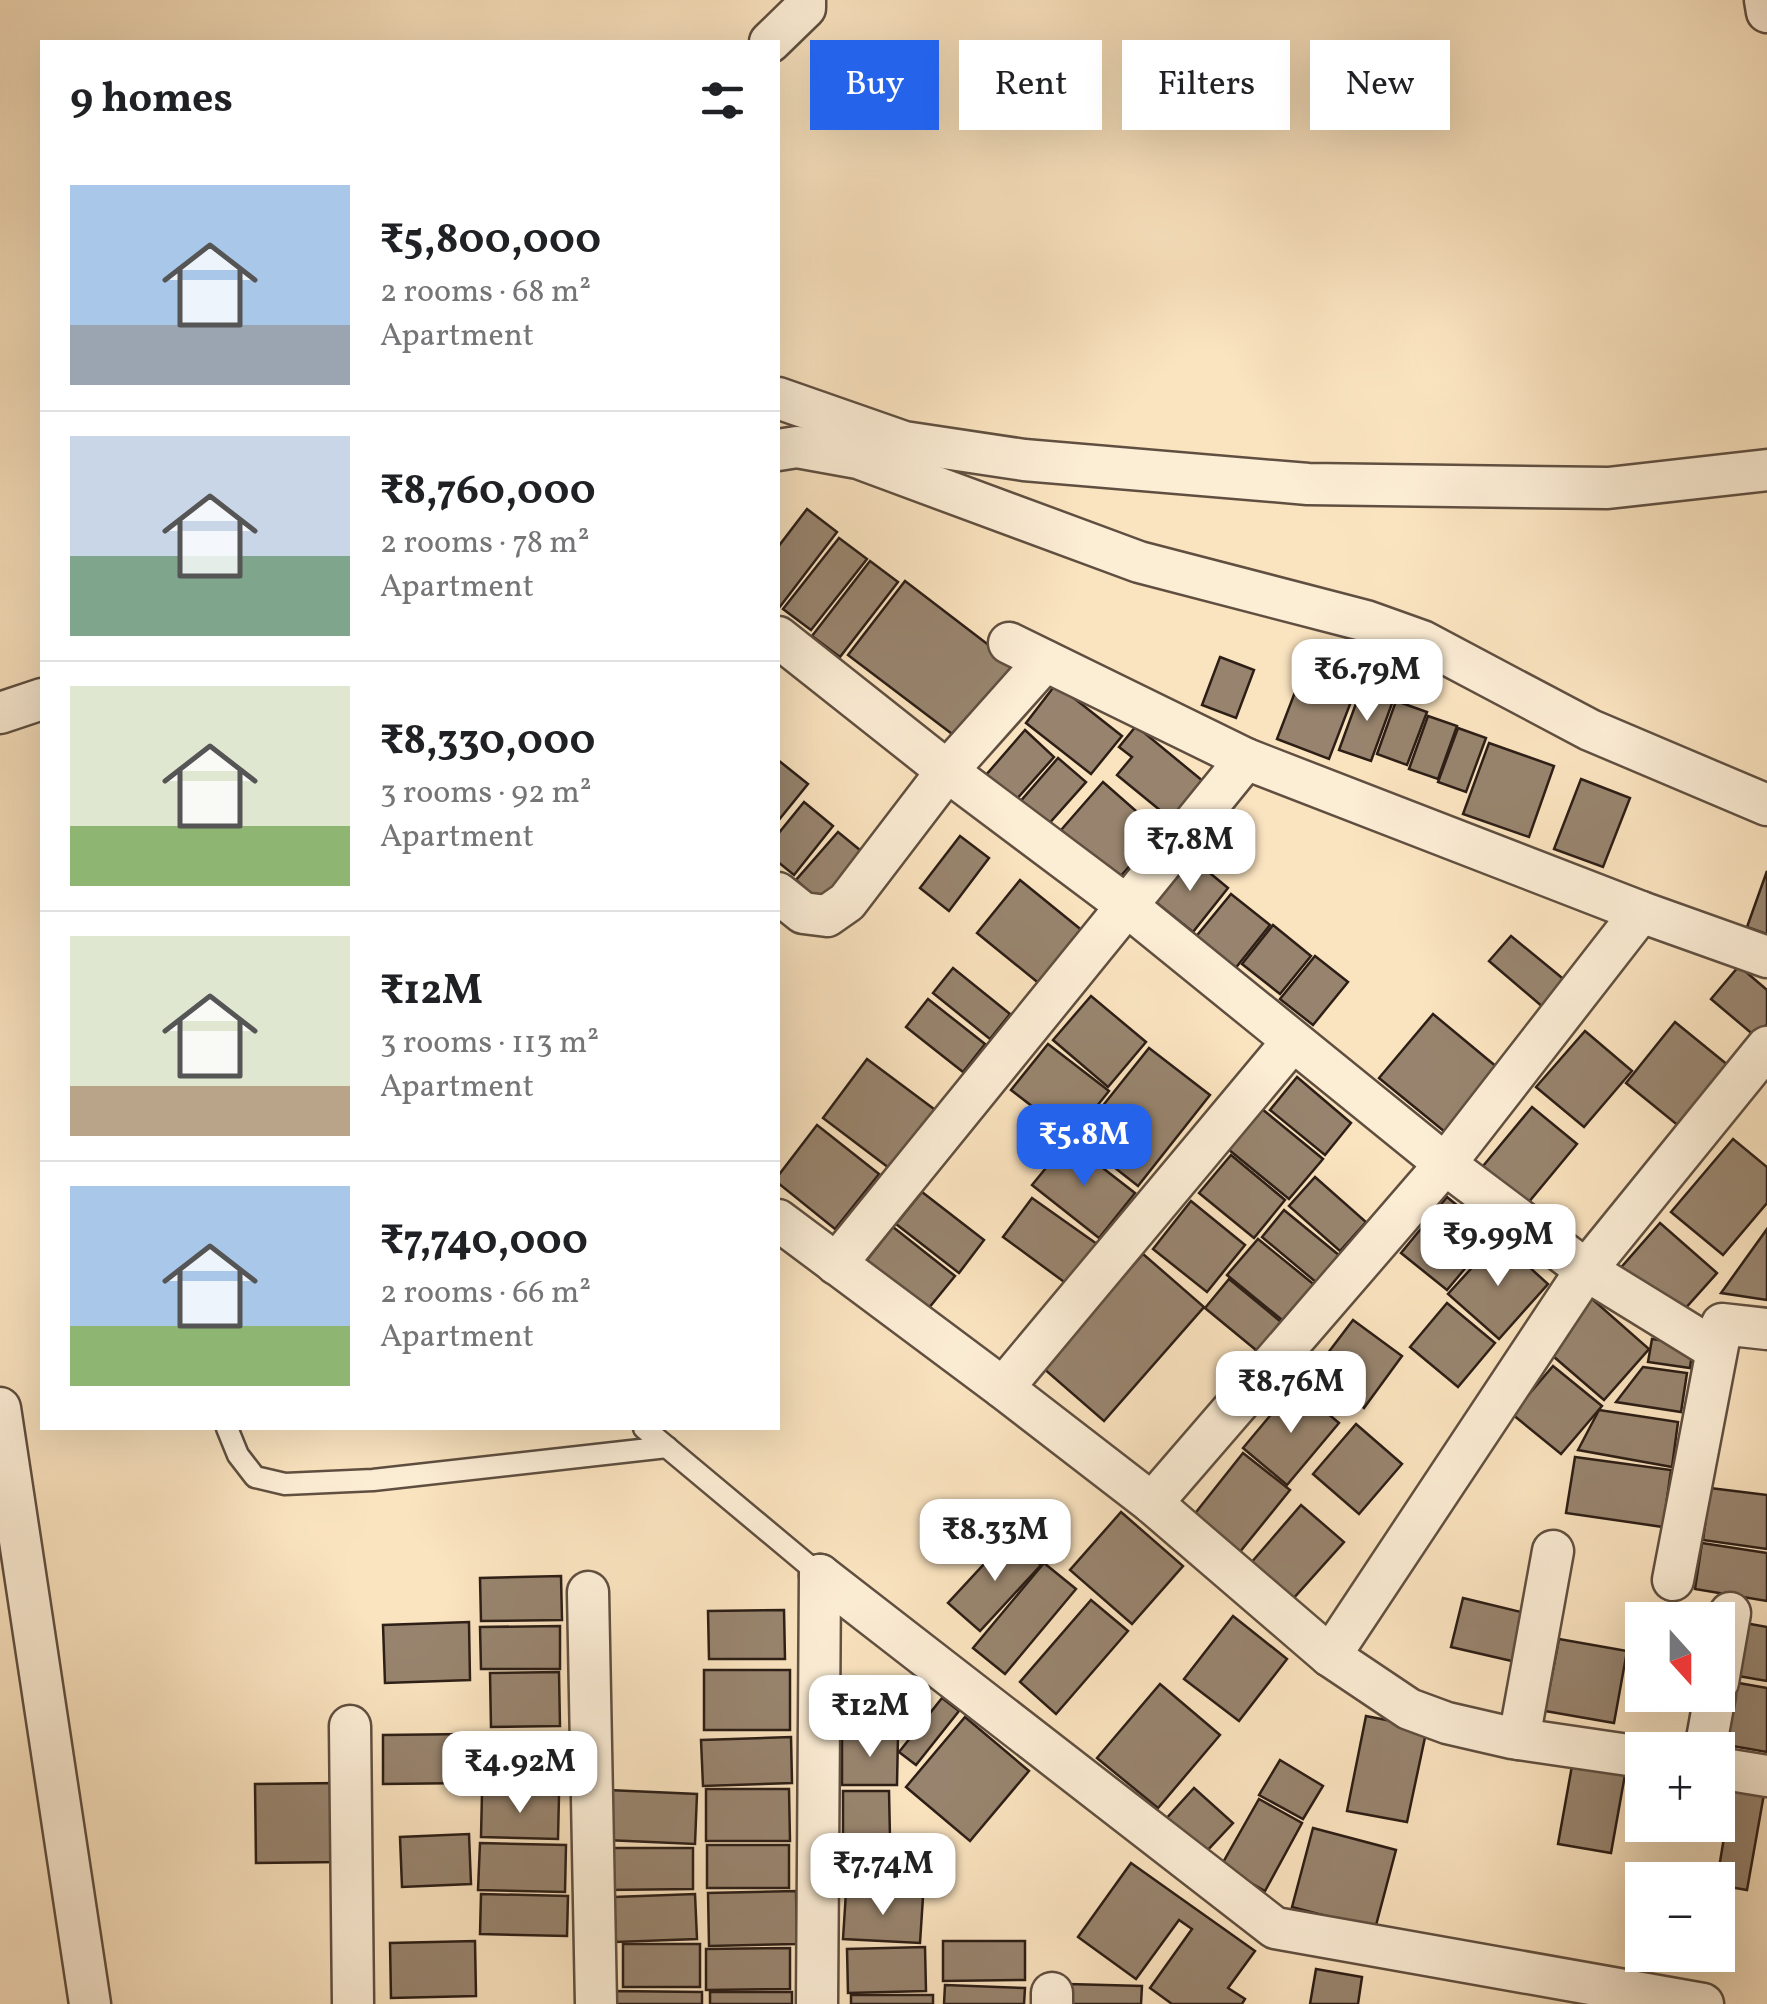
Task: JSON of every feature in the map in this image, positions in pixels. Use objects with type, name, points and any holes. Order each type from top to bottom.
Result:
[{"type":"street","points":[[772,40],[805,8],[805,0]]},
{"type":"street","points":[[1765,0],[1767,12]]},
{"type":"street","points":[[780,399],[904,442],[1024,460],[1308,484],[1608,488],[1767,470]]},
{"type":"street","points":[[780,450],[797,447],[858,458],[1125,557],[1366,621],[1422,641],[1590,730],[1767,804]]},
{"type":"street","points":[[780,639],[1128,906],[1445,1164],[1586,1270],[1716,1350]]},
{"type":"street","points":[[1009,642],[1246,759],[1641,912],[1767,956]]},
{"type":"street","points":[[780,895],[803,913],[827,916],[848,902],[947,770],[1046,660]]},
{"type":"street","points":[[0,712],[40,701]]},
{"type":"street","points":[[836,1264],[1246,759]]},
{"type":"street","points":[[1152,1503],[1445,1164],[1641,912]]},
{"type":"street","points":[[1003,1388],[1292,1042]]},
{"type":"street","points":[[1330,1656],[1586,1270],[1767,1047]]},
{"type":"street","points":[[780,1222],[1152,1503],[1330,1656],[1409,1710],[1519,1740],[1625,1754]]},
{"type":"street","points":[[1672,1580],[1722,1324],[1767,1330]]},
{"type":"street","points":[[0,1408],[90,2004]]},
{"type":"street","points":[[1519,1740],[1553,1551]]},
{"type":"street","points":[[818,2004],[820,1574]]},
{"type":"street","points":[[820,1574],[1275,1928],[1703,2004]]},
{"type":"street","points":[[588,1592],[596,2004]]},
{"type":"street","points":[[350,1726],[352,2004]]},
{"type":"street","points":[[1735,1771],[1767,1776]]},
{"type":"lane","points":[[228,1430],[238,1455],[255,1477],[285,1484],[373,1480],[667,1447]]},
{"type":"lane","points":[[646,1430],[820,1574]]},
{"type":"building","points":[[807,509],[837,532],[780,607],[780,544]]},
{"type":"building","points":[[839,538],[867,559],[811,630],[783,609]]},
{"type":"building","points":[[870,561],[898,582],[840,657],[812,636]]},
{"type":"building","points":[[905,581],[1016,666],[960,740],[848,655]]},
{"type":"building","points":[[1220,657],[1254,670],[1236,718],[1202,705]]},
{"type":"building","points":[[1305,666],[1357,686],[1329,759],[1277,739]]},
{"type":"building","points":[[1056,684],[1122,736],[1091,774],[1026,723]]},
{"type":"building","points":[[1362,687],[1394,698],[1371,761],[1339,750]]},
{"type":"building","points":[[1396,701],[1427,712],[1407,765],[1377,754]]},
{"type":"building","points":[[1428,716],[1457,726],[1438,779],[1409,769]]},
{"type":"building","points":[[1136,726],[1204,782],[1172,820],[1117,775],[1132,757],[1119,747]]},
{"type":"building","points":[[1458,728],[1486,738],[1466,792],[1438,782]]},
{"type":"building","points":[[1025,730],[1054,757],[1015,801],[986,775]]},
{"type":"building","points":[[1489,743],[1554,766],[1529,837],[1463,814]]},
{"type":"building","points":[[1058,758],[1086,782],[1046,827],[1019,803]]},
{"type":"building","points":[[780,762],[808,784],[780,819]]},
{"type":"building","points":[[1581,779],[1630,798],[1603,867],[1554,849]]},
{"type":"building","points":[[1103,782],[1160,832],[1118,879],[1061,830]]},
{"type":"building","points":[[804,802],[833,826],[794,875],[780,864],[780,832]]},
{"type":"building","points":[[838,832],[866,855],[823,904],[796,880]]},
{"type":"building","points":[[960,836],[989,858],[949,911],[920,888]]},
{"type":"building","points":[[1188,855],[1228,888],[1193,932],[1152,899]]},
{"type":"building","points":[[1767,871],[1767,934],[1747,927]]},
{"type":"building","points":[[1020,880],[1084,932],[1041,985],[977,933]]},
{"type":"building","points":[[1231,894],[1270,925],[1234,970],[1194,939]]},
{"type":"building","points":[[1273,925],[1311,956],[1280,994],[1242,964]]},
{"type":"building","points":[[1511,936],[1567,982],[1544,1008],[1489,961]]},
{"type":"building","points":[[1315,956],[1348,982],[1313,1025],[1280,999]]},
{"type":"building","points":[[1739,966],[1767,990],[1767,1024],[1756,1037],[1711,999]]},
{"type":"building","points":[[953,968],[1010,1014],[990,1039],[933,993]]},
{"type":"building","points":[[1091,996],[1146,1042],[1108,1087],[1053,1040]]},
{"type":"building","points":[[928,999],[985,1044],[963,1072],[906,1027]]},
{"type":"building","points":[[1433,1014],[1498,1068],[1445,1132],[1379,1078]]},
{"type":"building","points":[[1675,1022],[1729,1066],[1680,1127],[1626,1083]]},
{"type":"building","points":[[1585,1031],[1632,1071],[1584,1127],[1536,1087]]},
{"type":"building","points":[[1048,1044],[1109,1091],[1072,1137],[1011,1090]]},
{"type":"building","points":[[1149,1048],[1210,1095],[1138,1186],[1077,1138]]},
{"type":"building","points":[[867,1059],[938,1112],[893,1171],[823,1118]]},
{"type":"building","points":[[1297,1077],[1351,1123],[1325,1155],[1270,1110]]},
{"type":"building","points":[[1532,1107],[1577,1144],[1528,1203],[1483,1166]]},
{"type":"building","points":[[1262,1109],[1323,1159],[1289,1199],[1228,1149]]},
{"type":"building","points":[[817,1125],[879,1174],[835,1229],[780,1185],[780,1173]]},
{"type":"building","points":[[1733,1139],[1767,1167],[1767,1203],[1723,1255],[1671,1212]]},
{"type":"building","points":[[1068,1141],[1135,1193],[1099,1238],[1032,1185]]},
{"type":"building","points":[[1231,1155],[1285,1200],[1254,1238],[1199,1193]]},
{"type":"building","points":[[1315,1177],[1366,1222],[1340,1251],[1289,1206]]},
{"type":"building","points":[[922,1192],[984,1240],[959,1273],[896,1224]]},
{"type":"building","points":[[1447,1197],[1493,1235],[1447,1290],[1401,1253]]},
{"type":"building","points":[[1032,1198],[1097,1244],[1067,1284],[1003,1237]]},
{"type":"building","points":[[1191,1201],[1245,1245],[1207,1292],[1153,1249]]},
{"type":"building","points":[[1284,1210],[1340,1256],[1317,1283],[1262,1237]]},
{"type":"building","points":[[1660,1223],[1717,1273],[1674,1321],[1618,1271]]},
{"type":"building","points":[[893,1227],[955,1276],[928,1309],[867,1260]]},
{"type":"building","points":[[1767,1229],[1767,1300],[1721,1293]]},
{"type":"building","points":[[1258,1239],[1317,1287],[1287,1324],[1227,1275]]},
{"type":"building","points":[[1498,1239],[1548,1284],[1499,1339],[1448,1294]]},
{"type":"building","points":[[1143,1254],[1204,1307],[1104,1421],[1043,1368]]},
{"type":"building","points":[[1229,1279],[1286,1326],[1262,1355],[1205,1308]]},
{"type":"building","points":[[1591,1298],[1649,1349],[1604,1400],[1546,1350]]},
{"type":"building","points":[[1447,1303],[1495,1343],[1458,1387],[1410,1347]]},
{"type":"building","points":[[1353,1320],[1402,1356],[1364,1408],[1315,1370]]},
{"type":"building","points":[[1652,1339],[1693,1345],[1690,1368],[1648,1362]]},
{"type":"building","points":[[1553,1366],[1602,1406],[1561,1454],[1512,1414]]},
{"type":"building","points":[[1643,1367],[1687,1373],[1681,1412],[1616,1402]]},
{"type":"building","points":[[1295,1386],[1339,1423],[1287,1485],[1243,1448]]},
{"type":"building","points":[[1599,1410],[1678,1422],[1672,1467],[1578,1450]]},
{"type":"building","points":[[1356,1424],[1402,1464],[1359,1514],[1313,1474]]},
{"type":"building","points":[[1243,1453],[1290,1490],[1235,1558],[1189,1521]]},
{"type":"building","points":[[1575,1457],[1671,1470],[1663,1527],[1566,1513]]},
{"type":"building","points":[[1710,1488],[1767,1495],[1767,1549],[1703,1540]]},
{"type":"building","points":[[1301,1505],[1344,1542],[1292,1600],[1250,1564]]},
{"type":"building","points":[[1121,1512],[1183,1566],[1132,1624],[1070,1570]]},
{"type":"building","points":[[1010,1536],[1041,1565],[980,1631],[948,1603]]},
{"type":"building","points":[[1702,1543],[1767,1553],[1767,1601],[1695,1589]]},
{"type":"building","points":[[1044,1563],[1076,1589],[1005,1674],[973,1648]]},
{"type":"building","points":[[561,1576],[562,1620],[481,1621],[480,1578]]},
{"type":"building","points":[[1463,1598],[1529,1614],[1516,1662],[1451,1647]]},
{"type":"building","points":[[1091,1600],[1128,1631],[1056,1714],[1020,1682]]},
{"type":"building","points":[[784,1610],[785,1659],[709,1659],[708,1611]]},
{"type":"building","points":[[1233,1616],[1287,1659],[1239,1721],[1184,1679]]},
{"type":"building","points":[[469,1622],[470,1680],[385,1683],[383,1625]]},
{"type":"building","points":[[1745,1623],[1767,1627],[1767,1681],[1738,1676]]},
{"type":"building","points":[[560,1626],[560,1669],[481,1669],[480,1627]]},
{"type":"building","points":[[1559,1639],[1625,1651],[1614,1723],[1545,1711]]},
{"type":"building","points":[[704,1670],[790,1670],[790,1730],[704,1730]]},
{"type":"building","points":[[559,1672],[560,1726],[491,1727],[490,1673]]},
{"type":"building","points":[[1735,1682],[1767,1688],[1767,1752],[1735,1746],[1735,1732],[1723,1732],[1727,1712],[1735,1712]]},
{"type":"building","points":[[1160,1684],[1220,1735],[1158,1808],[1097,1758]]},
{"type":"building","points":[[942,1698],[959,1711],[916,1765],[899,1752]]},
{"type":"building","points":[[1366,1716],[1427,1728],[1407,1822],[1347,1811]]},
{"type":"building","points":[[965,1717],[1029,1771],[970,1841],[906,1787]]},
{"type":"building","points":[[469,1734],[470,1783],[383,1784],[383,1735]]},
{"type":"building","points":[[842,1735],[898,1735],[897,1785],[842,1785]]},
{"type":"building","points":[[791,1737],[792,1783],[703,1786],[701,1740]]},
{"type":"building","points":[[1280,1760],[1323,1786],[1303,1819],[1259,1795]]},
{"type":"building","points":[[1573,1760],[1625,1769],[1611,1853],[1558,1844]]},
{"type":"building","points":[[339,1783],[339,1862],[256,1863],[255,1784]]},
{"type":"building","points":[[1194,1788],[1233,1823],[1204,1854],[1165,1820]]},
{"type":"building","points":[[706,1789],[789,1789],[790,1841],[706,1841]]},
{"type":"building","points":[[1735,1789],[1764,1794],[1747,1890],[1735,1888],[1735,1862],[1720,1862],[1723,1842],[1735,1842]]},
{"type":"building","points":[[608,1790],[697,1794],[695,1844],[606,1840]]},
{"type":"building","points":[[843,1791],[889,1791],[890,1838],[843,1838]]},
{"type":"building","points":[[482,1793],[559,1795],[558,1839],[481,1837]]},
{"type":"building","points":[[1259,1799],[1302,1823],[1265,1891],[1221,1866]]},
{"type":"building","points":[[1313,1828],[1396,1850],[1375,1929],[1292,1907]]},
{"type":"building","points":[[469,1834],[471,1884],[402,1887],[400,1837]]},
{"type":"building","points":[[927,1841],[927,1892],[846,1892],[846,1843]]},
{"type":"building","points":[[480,1843],[566,1845],[565,1892],[478,1890]]},
{"type":"building","points":[[707,1845],[789,1845],[789,1888],[707,1888]]},
{"type":"building","points":[[606,1848],[693,1848],[693,1889],[606,1890]]},
{"type":"building","points":[[1131,1863],[1255,1951],[1228,1988],[1245,1999],[1242,2004],[1172,2004],[1150,1988],[1192,1929],[1179,1920],[1136,1979],[1078,1937]]},
{"type":"building","points":[[796,1891],[797,1944],[709,1946],[708,1893]]},
{"type":"building","points":[[846,1892],[923,1897],[920,1943],[843,1939]]},
{"type":"building","points":[[481,1894],[568,1896],[567,1936],[480,1934]]},
{"type":"building","points":[[695,1894],[697,1939],[616,1942],[614,1897]]},
{"type":"building","points":[[475,1941],[476,1996],[391,1998],[390,1943]]},
{"type":"building","points":[[943,1941],[1025,1941],[1025,1980],[943,1981]]},
{"type":"building","points":[[623,1944],[700,1944],[700,1987],[623,1987]]},
{"type":"building","points":[[925,1947],[926,1991],[848,1993],[847,1949]]},
{"type":"building","points":[[790,1948],[790,1989],[706,1990],[706,1949]]},
{"type":"building","points":[[1316,1969],[1362,1977],[1358,2004],[1310,2004]]},
{"type":"building","points":[[1068,1984],[1142,1986],[1141,2004],[1068,2004]]},
{"type":"building","points":[[945,1985],[1025,1988],[1024,2004],[944,2004]]},
{"type":"building","points":[[614,1991],[702,1992],[702,2004],[614,2004]]},
{"type":"building","points":[[710,1992],[792,1992],[792,2004],[710,2004]]},
{"type":"building","points":[[851,1995],[933,1995],[933,2004],[851,2004]]}]
